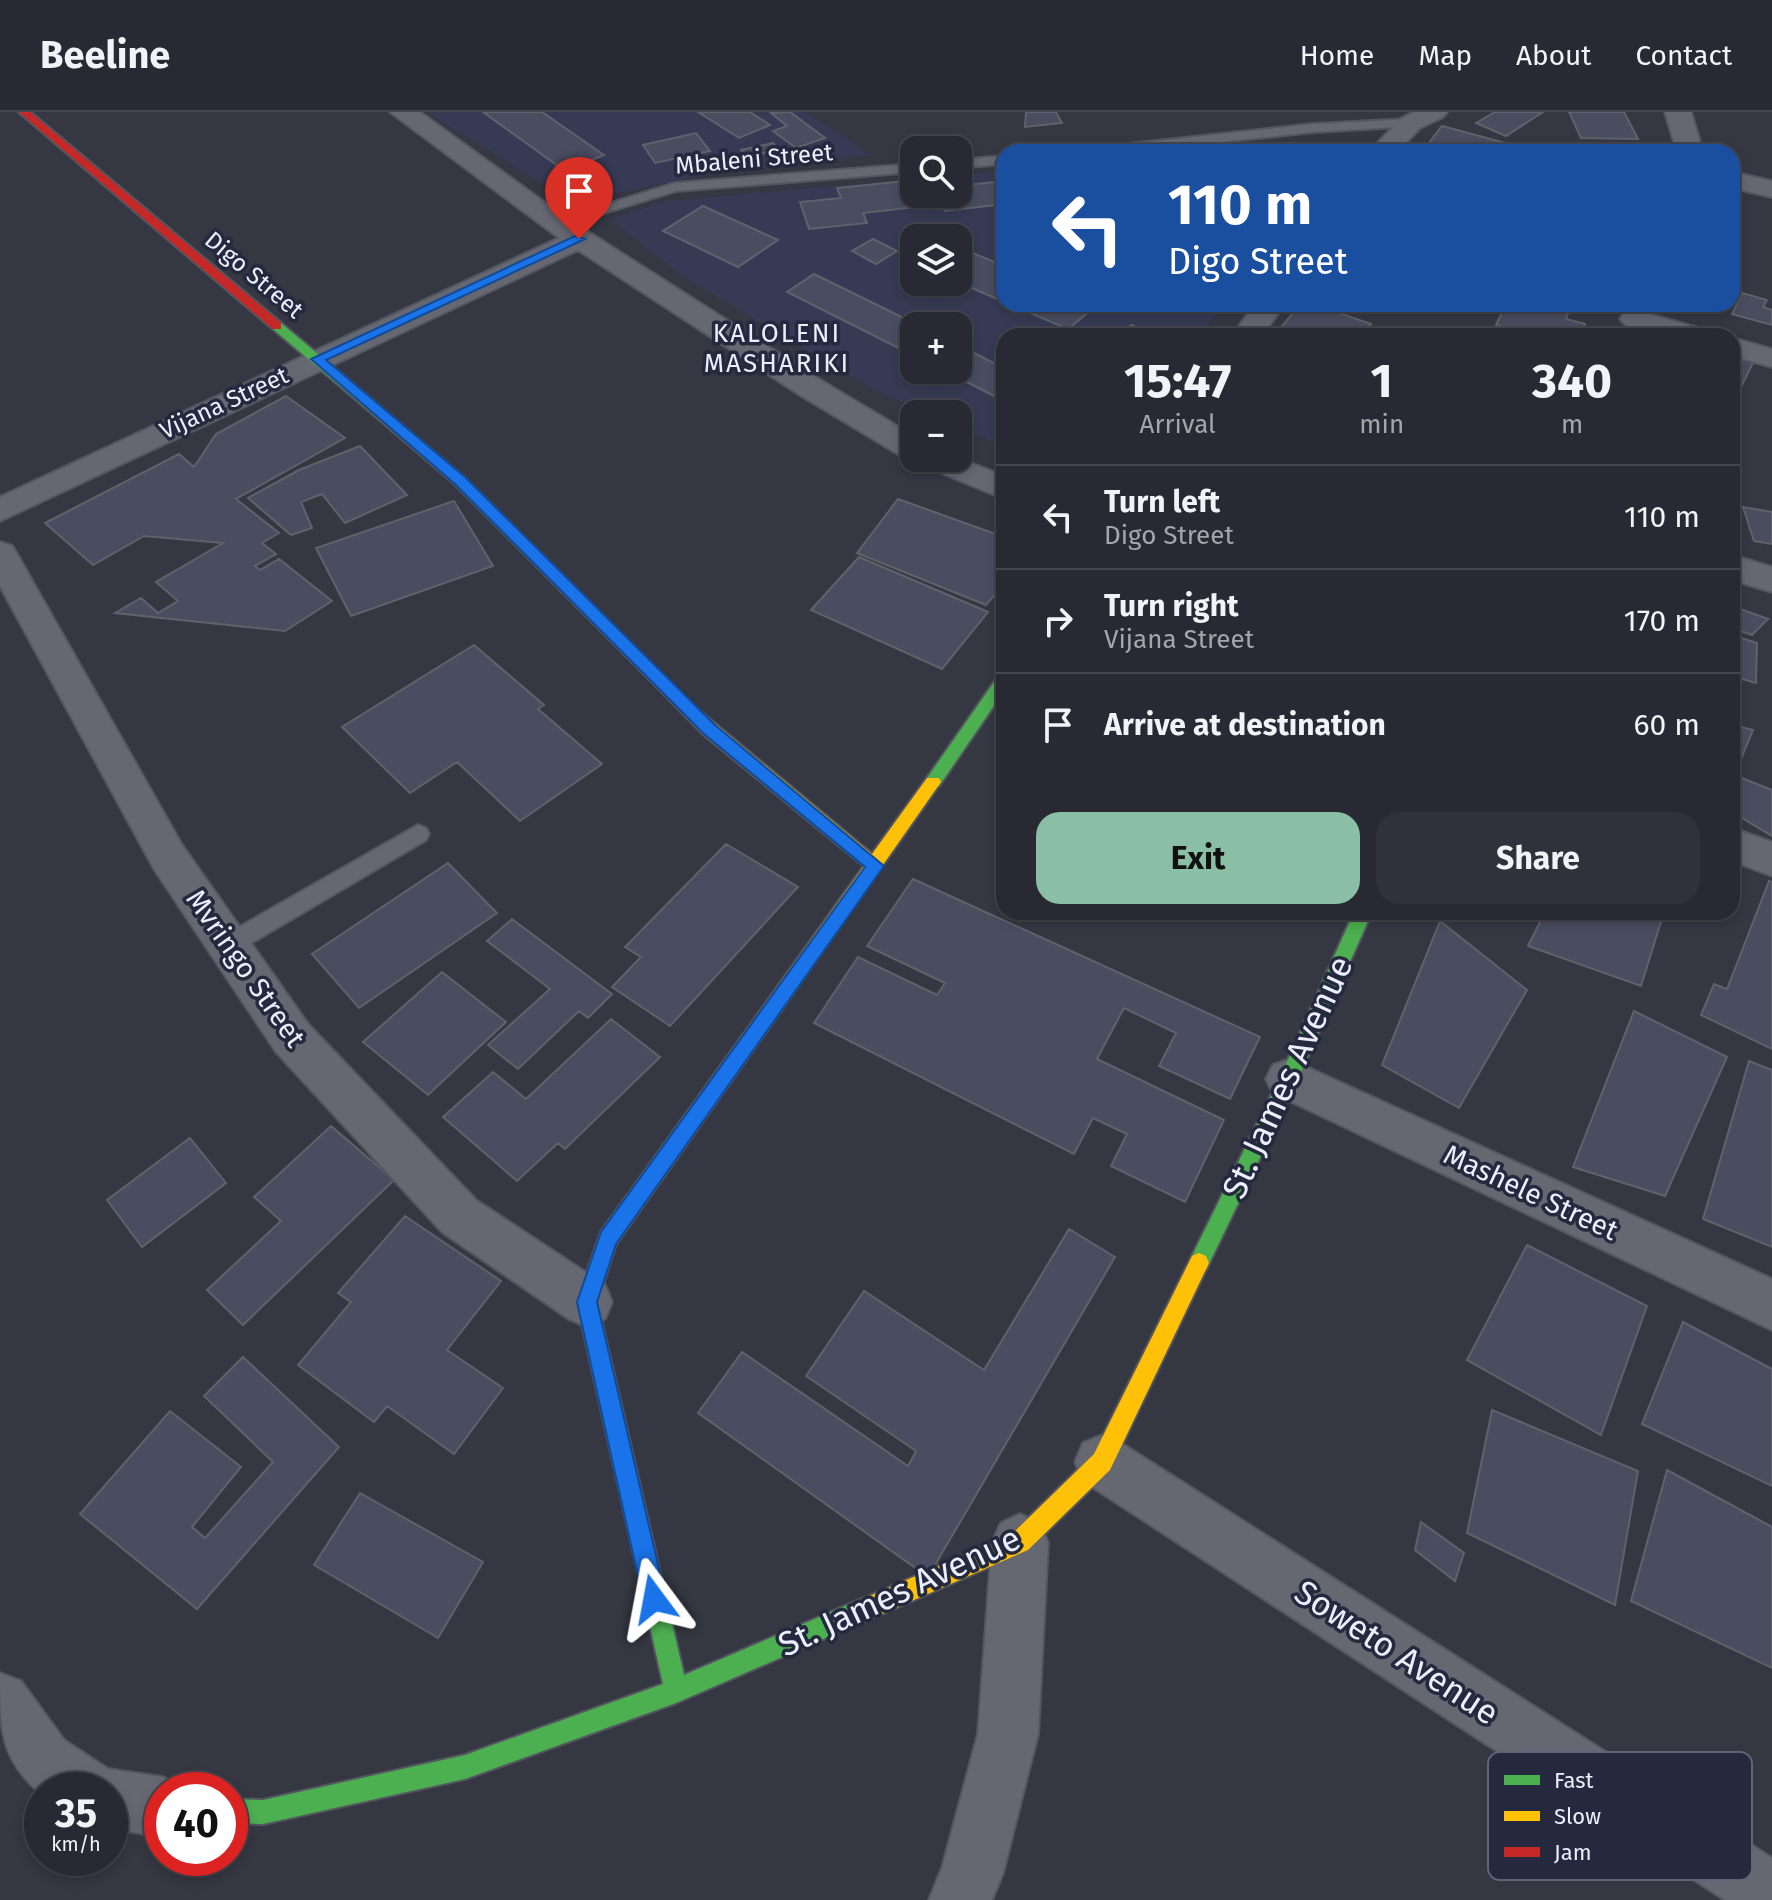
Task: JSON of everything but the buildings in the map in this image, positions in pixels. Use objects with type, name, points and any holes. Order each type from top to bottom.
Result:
[{"type":"street","name":"Digo Street","points":[[24,112],[460,481],[709,730],[875,866]]},
{"type":"street","points":[[403,112],[567,231],[900,442]]},
{"type":"street","points":[[1678,112],[1688,144]]},
{"type":"street","points":[[1392,144],[1423,118]]},
{"type":"street","points":[[1740,182],[1772,189]]},
{"type":"street","name":"Vijana Street","points":[[0,510],[317,359],[567,231]]},
{"type":"street","points":[[1634,320],[1664,328]]},
{"type":"street","points":[[1740,349],[1772,358]]},
{"type":"street","points":[[963,472],[996,485]]},
{"type":"street","name":"Mvringo Street","points":[[0,554],[168,857],[292,1038],[459,1216],[587,1302]]},
{"type":"street","points":[[1740,570],[1772,580]]},
{"type":"street","points":[[676,1691],[587,1302],[608,1239],[875,866],[996,691]]},
{"type":"street","points":[[1740,847],[1772,859]]},
{"type":"street","name":"St. James Avenue","points":[[248,1812],[263,1812],[465,1767],[676,1691],[1020,1542],[1102,1462],[1289,1079],[1359,920]]},
{"type":"street","name":"Mashele Street","points":[[1289,1079],[1772,1305]]},
{"type":"street","name":"Soweto Avenue","points":[[1102,1462],[1552,1752]]},
{"type":"street","points":[[960,1900],[972,1873],[1008,1734],[1020,1542]]},
{"type":"street","points":[[0,1702],[43,1761],[60,1772]]},
{"type":"street","name":"Soweto Avenue","points":[[1750,1880],[1772,1894]]},
{"type":"lane","points":[[1165,144],[1423,118]]},
{"type":"lane","points":[[972,163],[996,161]]},
{"type":"lane","name":"Mbaleni Street","points":[[567,231],[675,187],[900,169]]},
{"type":"lane","points":[[228,945],[418,834]]},
{"type":"shaded area","points":[[426,112],[805,112],[871,155],[716,173],[573,202]]},
{"type":"shaded area","points":[[996,172],[996,312],[1217,312],[1206,328],[996,328],[996,444],[972,433],[972,400],[900,401],[875,390],[682,276],[610,219],[667,201],[900,180],[900,208],[972,208],[972,174]]},
{"type":"traffic: fast","points":[[277,326],[460,481],[677,698]]},
{"type":"traffic: fast","points":[[933,782],[996,691]]},
{"type":"traffic: fast","points":[[1199,1263],[1289,1079],[1359,920]]},
{"type":"traffic: fast","points":[[676,1691],[587,1302],[608,1239],[762,1023]]},
{"type":"traffic: fast","points":[[248,1812],[263,1812],[465,1767],[676,1691],[866,1609]]},
{"type":"traffic: slow","points":[[677,698],[709,730],[875,866]]},
{"type":"traffic: slow","points":[[762,1023],[933,782]]},
{"type":"traffic: slow","points":[[866,1609],[1020,1542],[1102,1462],[1199,1263]]},
{"type":"traffic: jam","points":[[24,112],[277,326]]},
{"type":"district","name":"KALOLENI MASHARIKI","points":[[777,348]]},
{"type":"route","points":[[579,239],[317,359],[460,481],[709,730],[875,866],[608,1239],[587,1302],[654,1599]]}]
